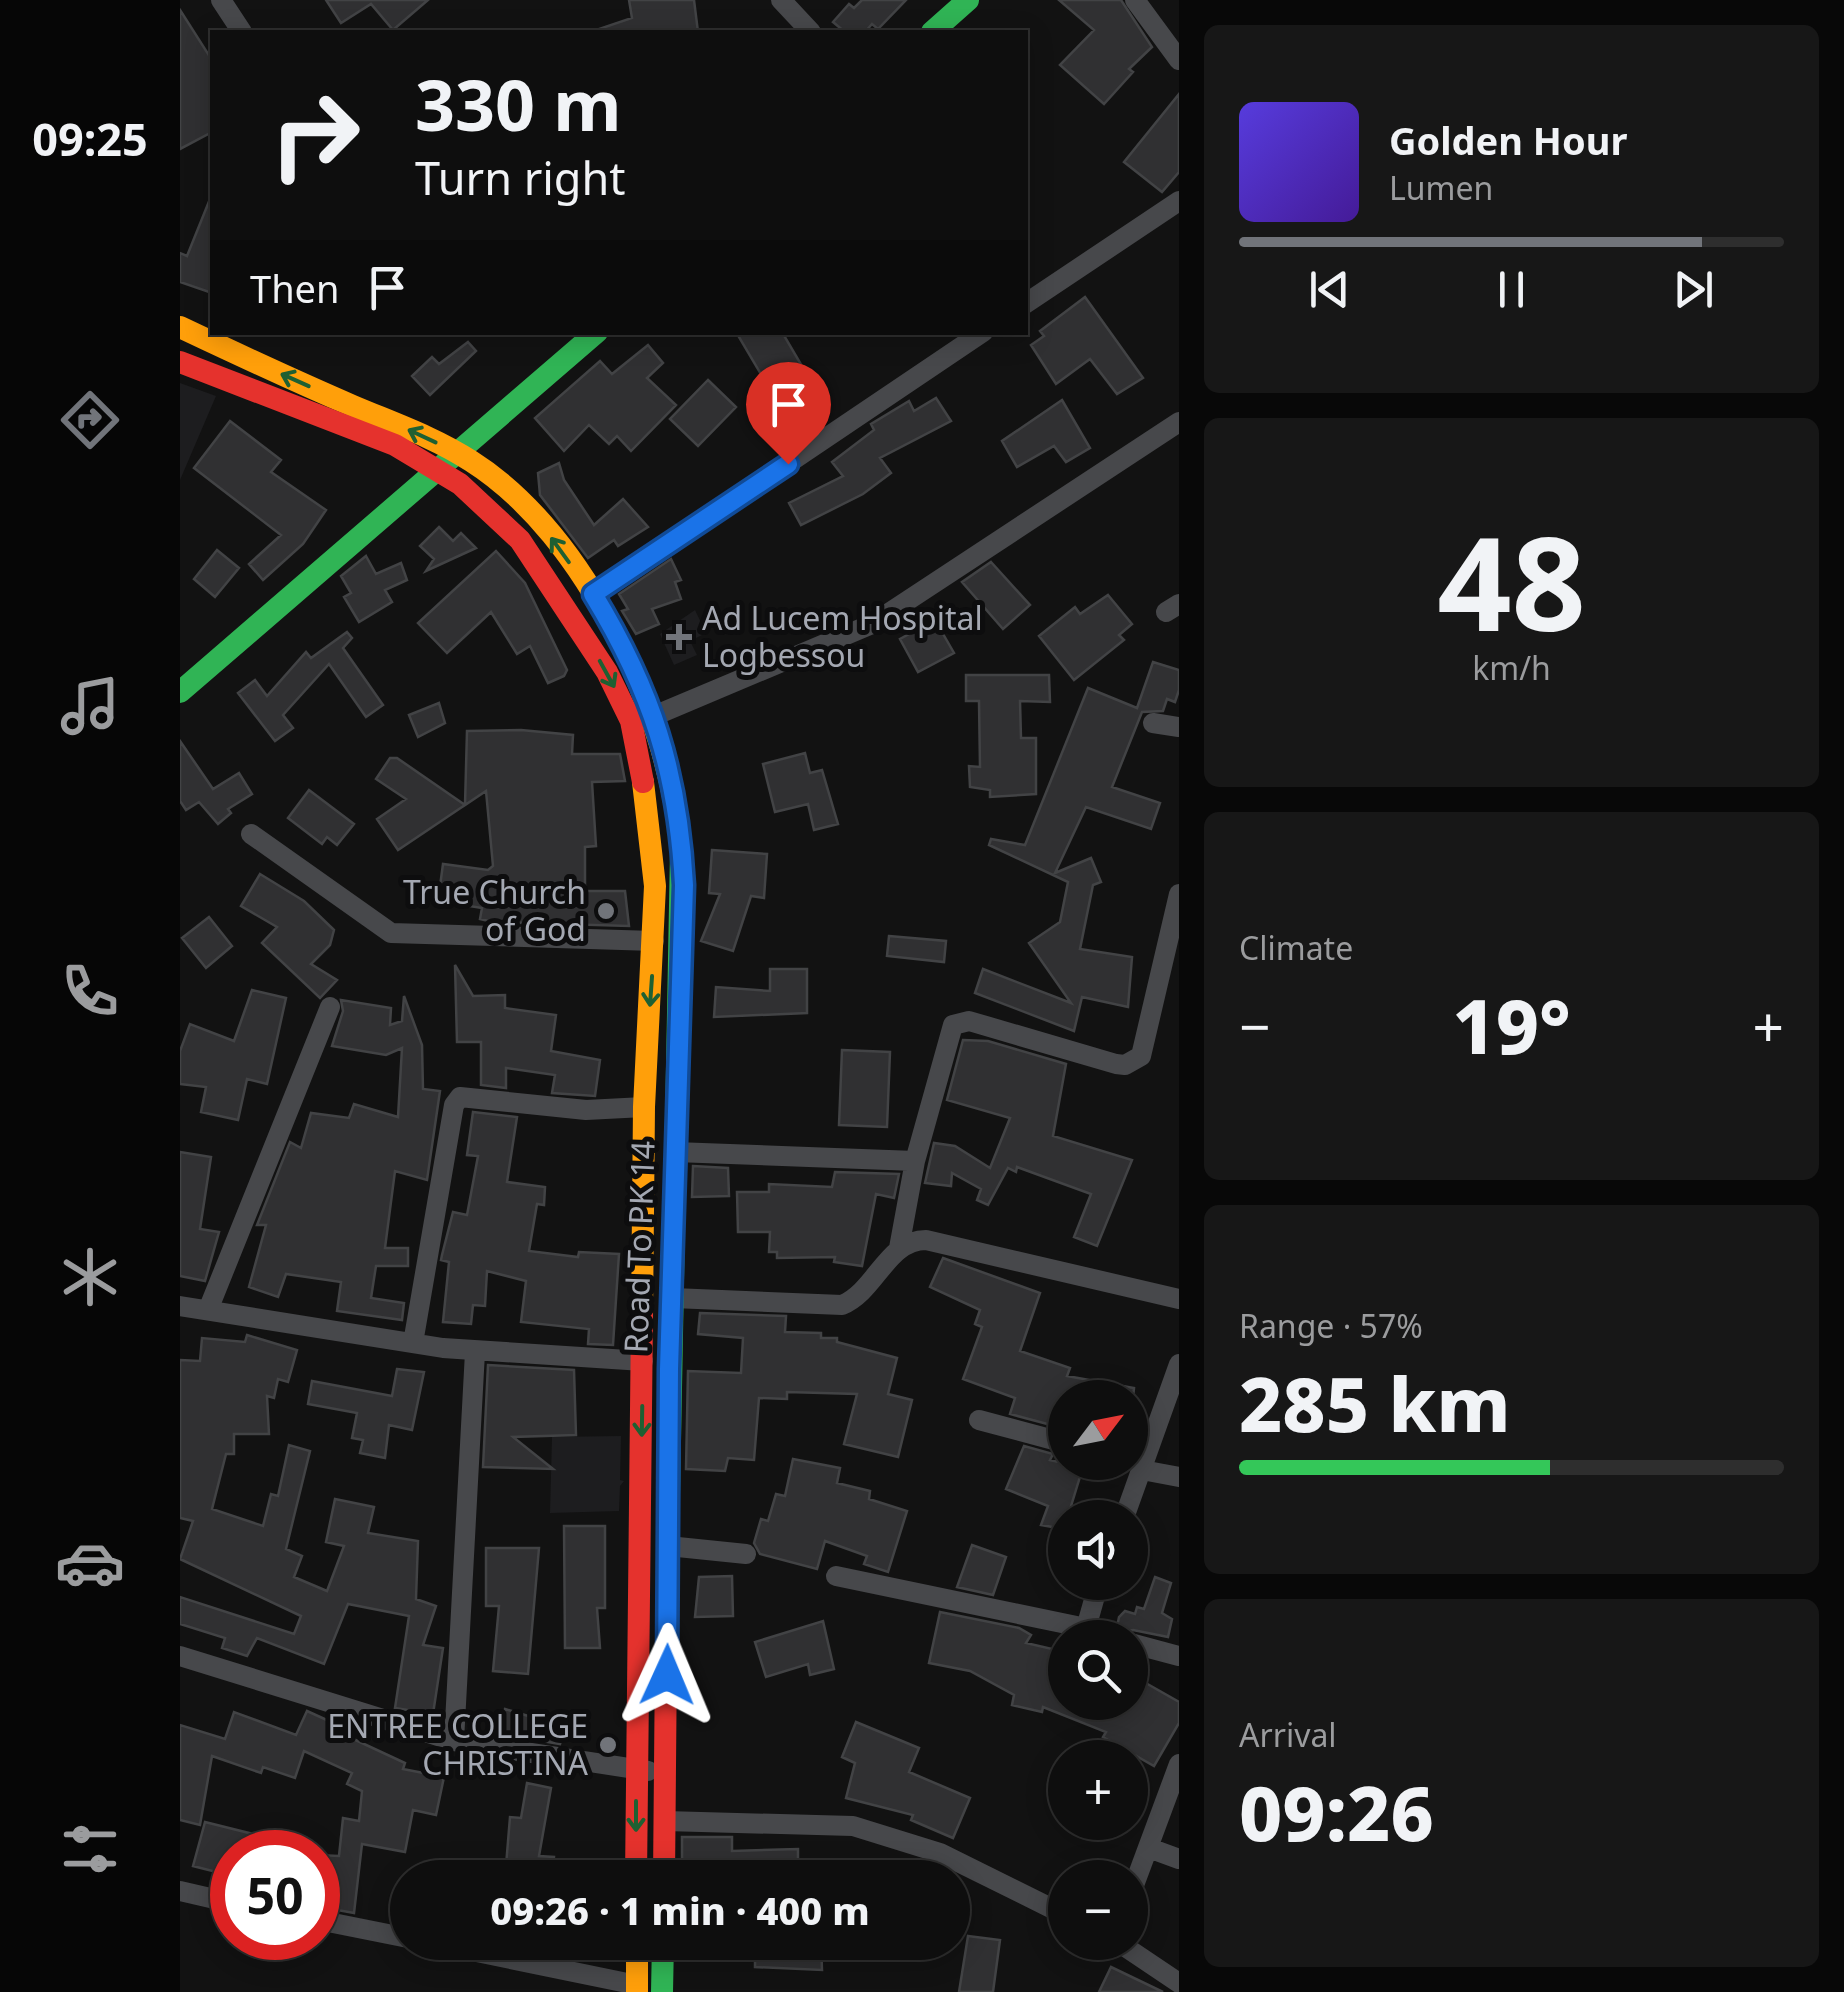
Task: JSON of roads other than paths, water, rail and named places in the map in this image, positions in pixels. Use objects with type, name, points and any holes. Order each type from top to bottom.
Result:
[{"type":"main road","points":[[934,30],[968,0]]},
{"type":"main road","points":[[180,328],[451,462]]},
{"type":"main road","points":[[180,692],[594,335]]},
{"type":"main road","points":[[180,362],[451,462]]},
{"type":"main road","name":"Road To PK 14","points":[[451,462],[507,488],[540,523],[593,594],[630,656],[656,715],[680,822],[684,885],[674,1152],[665,1860]]},
{"type":"main road","name":"Road To PK 14","points":[[451,462],[520,540],[569,611],[630,721],[650,819],[654,940],[644,1107],[636,1860]]},
{"type":"main road","points":[[637,1960],[637,1988]]},
{"type":"main road","points":[[662,1992],[663,1960]]},
{"type":"street","points":[[222,0],[241,30]]},
{"type":"street","points":[[781,0],[809,30]]},
{"type":"street","points":[[1135,0],[1179,60]]},
{"type":"street","points":[[1028,302],[1179,201]]},
{"type":"street","points":[[593,594],[979,335]]},
{"type":"street","points":[[656,715],[872,624],[1179,422]]},
{"type":"street","points":[[1153,722],[1179,727]]},
{"type":"street","points":[[251,834],[391,933],[654,940]]},
{"type":"street","points":[[673,1298],[842,1306],[859,1298],[899,1248],[916,1161],[953,1025],[968,1020],[1116,1064],[1125,1065],[1142,1056],[1179,894]]},
{"type":"street","points":[[208,1310],[330,1007]]},
{"type":"street","points":[[412,1344],[454,1105],[460,1097],[586,1110],[644,1107]]},
{"type":"street","points":[[674,1152],[916,1161]]},
{"type":"street","points":[[899,1248],[926,1240],[1179,1298]]},
{"type":"street","points":[[180,1306],[475,1352],[643,1361]]},
{"type":"street","points":[[454,1741],[475,1352]]},
{"type":"street","points":[[1148,1442],[1179,1364]]},
{"type":"street","points":[[979,1420],[1048,1438]]},
{"type":"street","points":[[1148,1467],[1179,1477]]},
{"type":"street","points":[[668,1546],[746,1554]]},
{"type":"street","points":[[836,1576],[1048,1620]]},
{"type":"street","points":[[1148,1648],[1179,1656]]},
{"type":"street","points":[[180,1656],[454,1741],[664,1774]]},
{"type":"street","points":[[1144,1860],[1179,1764]]},
{"type":"street","points":[[666,1821],[853,1826],[940,1853],[1048,1907]]},
{"type":"street","points":[[1149,1848],[1179,1860]]},
{"type":"street","points":[[180,1892],[210,1898]]},
{"type":"street","points":[[340,1924],[390,1934]]},
{"type":"street","points":[[510,1960],[637,1988]]},
{"type":"street","points":[[1145,1960],[1179,1983]]},
{"type":"place","name":"Ad Lucem Hospital Logbessou","points":[[679,637]]},
{"type":"place","name":"True Church of God","points":[[606,911]]},
{"type":"place","name":"ENTREE COLLEGE CHRISTINA","points":[[608,1745]]}]
